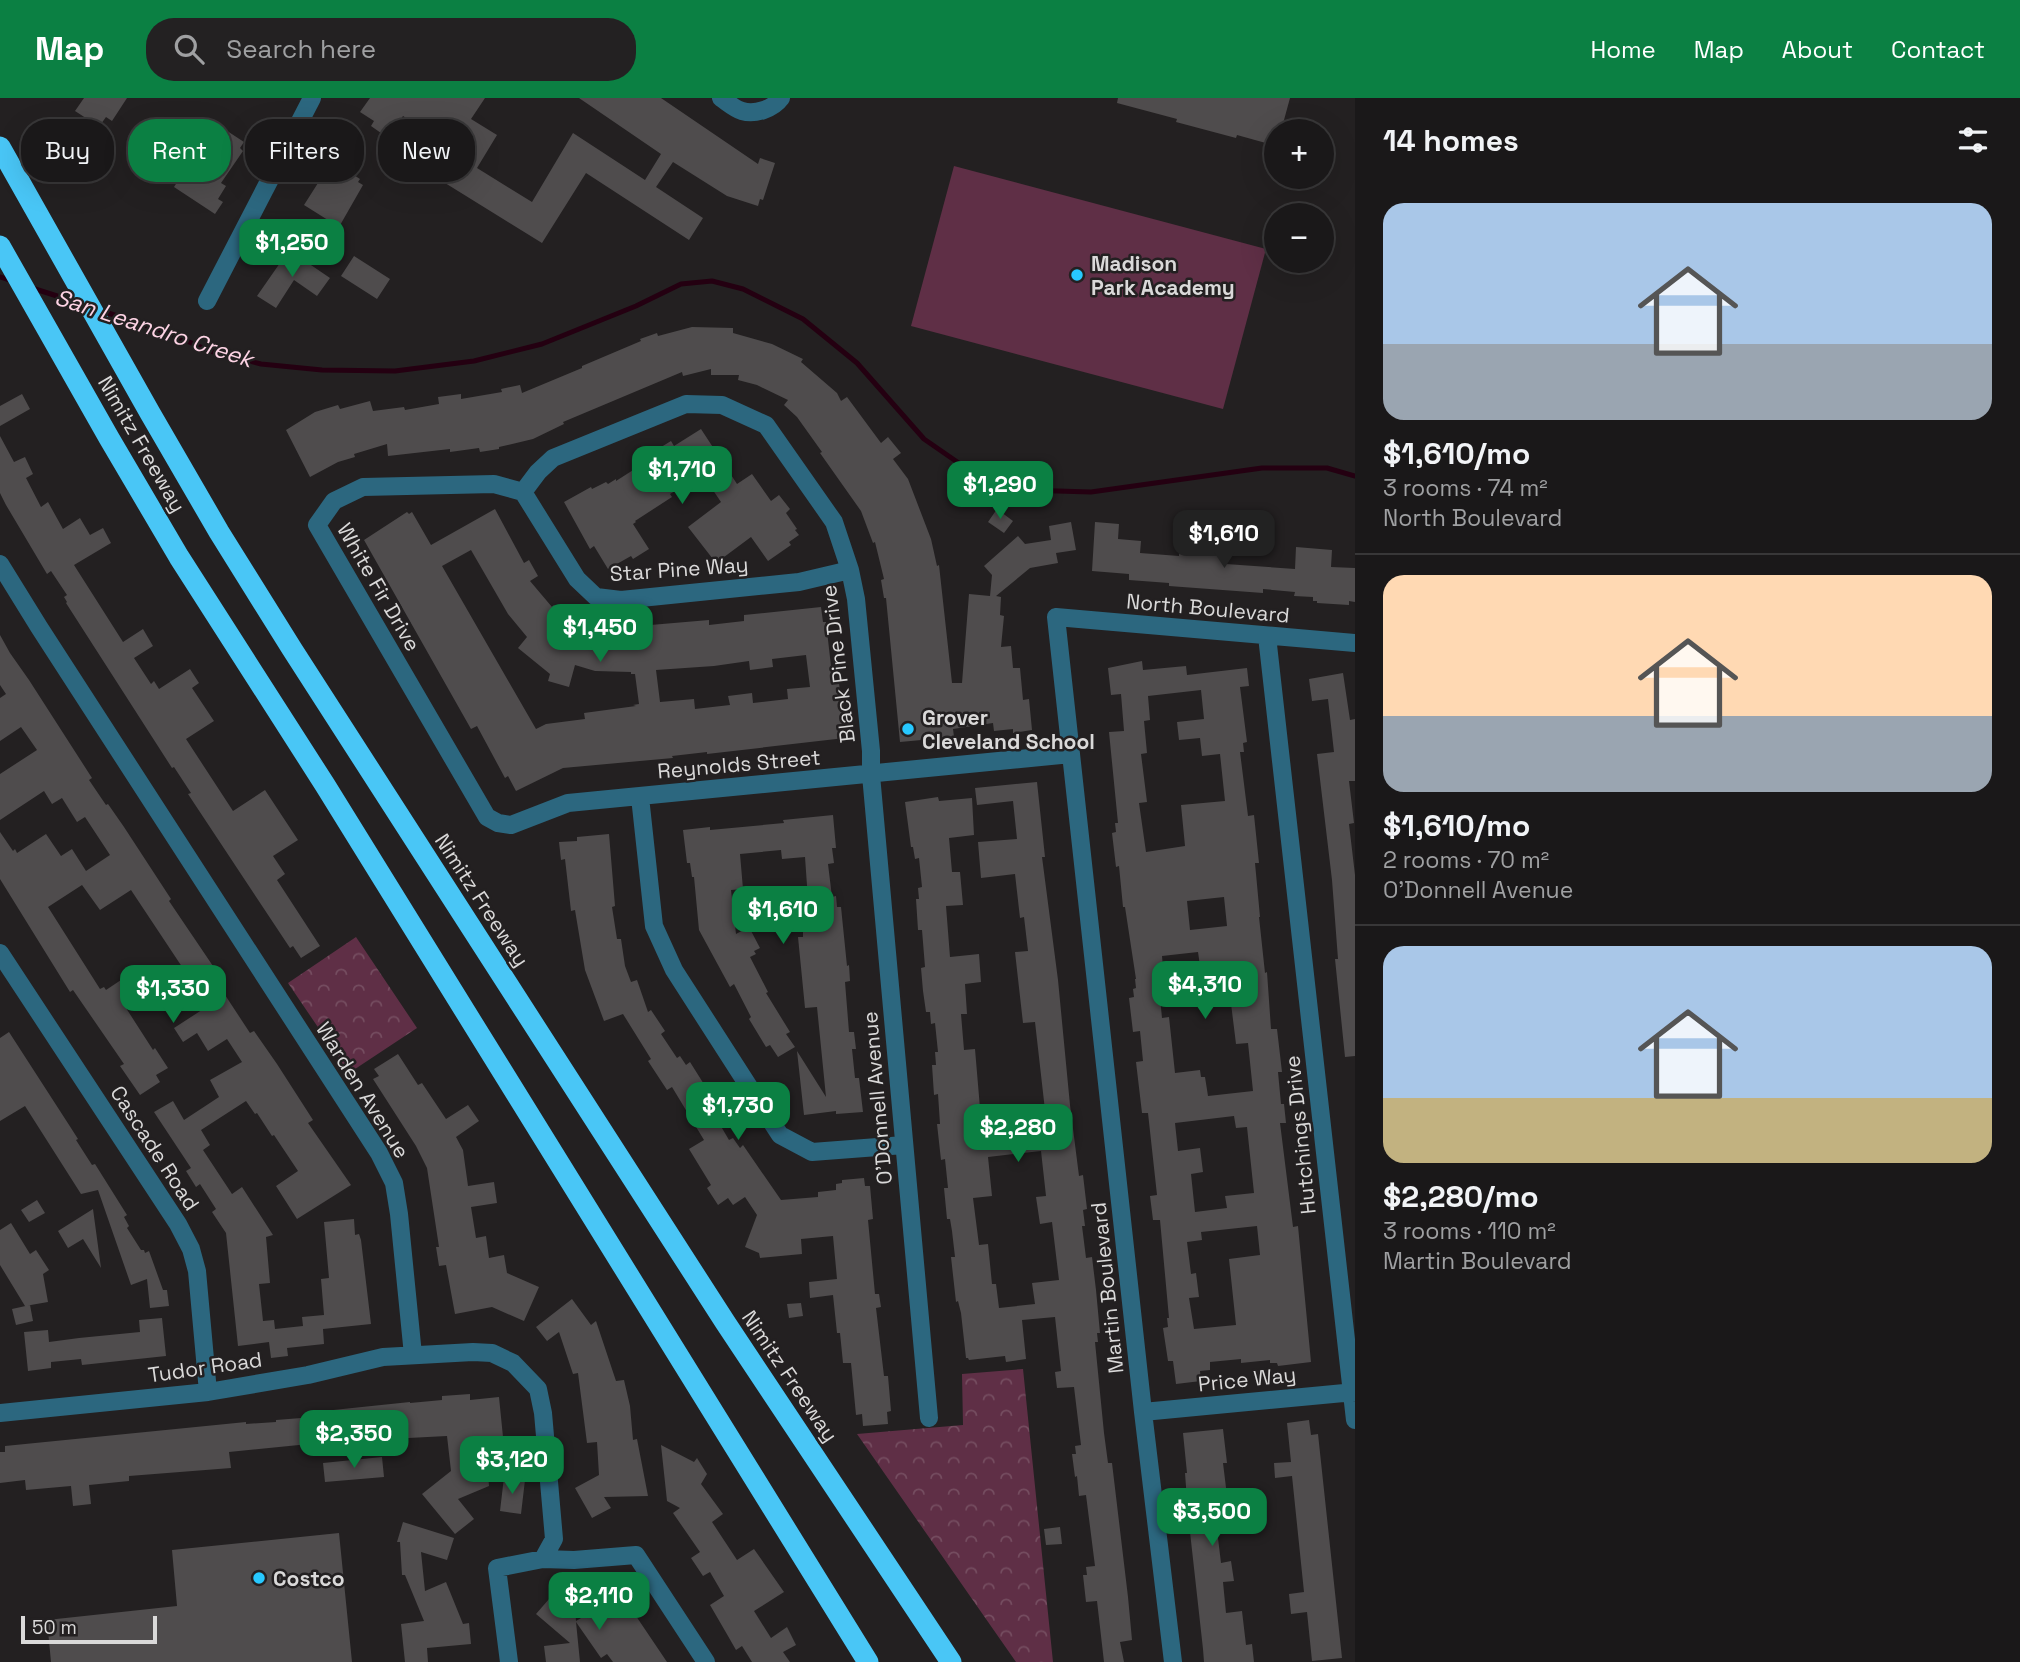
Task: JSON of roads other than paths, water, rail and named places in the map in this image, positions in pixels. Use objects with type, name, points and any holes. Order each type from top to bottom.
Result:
[{"type":"highway","name":"Nimitz Freeway","points":[[0,147],[219,532],[299,660],[725,1322],[951,1662]]},
{"type":"highway","name":"Nimitz Freeway","points":[[0,246],[109,438],[180,556],[326,785],[868,1662]]},
{"type":"street","points":[[207,301],[312,98]]},
{"type":"street","points":[[721,98],[742,111],[764,111],[778,103],[781,98]]},
{"type":"street","name":"Black Pine Drive","points":[[523,492],[553,458],[686,404],[722,405],[766,425],[834,522],[850,570],[856,598],[871,775]]},
{"type":"street","name":"White Fir Drive","points":[[498,823],[487,817],[317,525],[334,501],[363,488],[494,484],[523,492]]},
{"type":"street","name":"Star Pine Way","points":[[523,492],[577,579],[596,597],[621,600],[799,582],[850,570]]},
{"type":"street","name":"Warden Avenue","points":[[0,564],[379,1153],[394,1183],[413,1355]]},
{"type":"street","name":"North Boulevard","points":[[1056,617],[1355,643]]},
{"type":"street","name":"Martin Boulevard","points":[[1056,617],[1173,1662]]},
{"type":"street","name":"Hutchings Drive","points":[[1267,636],[1354,1392],[1355,1420]]},
{"type":"street","name":"Reynolds Street","points":[[498,823],[510,825],[568,803],[1071,754]]},
{"type":"street","name":"O'Donnell Avenue","points":[[871,775],[929,1418]]},
{"type":"street","points":[[640,797],[654,926],[674,970],[780,1135],[812,1152],[904,1145]]},
{"type":"street","name":"Cascade Road","points":[[0,953],[178,1224],[191,1250],[197,1271],[208,1392]]},
{"type":"street","points":[[413,1355],[492,1353],[513,1363],[538,1389],[543,1413],[554,1539],[543,1559]]},
{"type":"street","name":"Tudor Road","points":[[0,1413],[208,1392],[308,1375],[383,1357],[413,1355]]},
{"type":"street","name":"Price Way","points":[[1143,1412],[1354,1392]]},
{"type":"street","points":[[509,1662],[497,1568],[543,1559],[574,1560],[636,1555],[706,1662]]},
{"type":"waterway","name":"San Leandro Creek","points":[[0,277],[13,281]]},
{"type":"waterway","name":"San Leandro Creek","points":[[99,310],[166,332],[210,351],[261,364],[322,370],[395,371],[474,361],[542,344],[636,306],[681,284],[712,281],[743,289],[803,319],[857,363],[924,439],[963,466],[1024,490],[1091,492],[1262,468],[1327,468],[1355,476]]},
{"type":"waterway","name":"San Leandro Creek","points":[[32,288],[79,303]]},
{"type":"place","name":"Madison Park Academy","points":[[1077,275]]},
{"type":"place","name":"Grover Cleveland School","points":[[908,729]]},
{"type":"place","name":"Costco","points":[[259,1578]]}]
